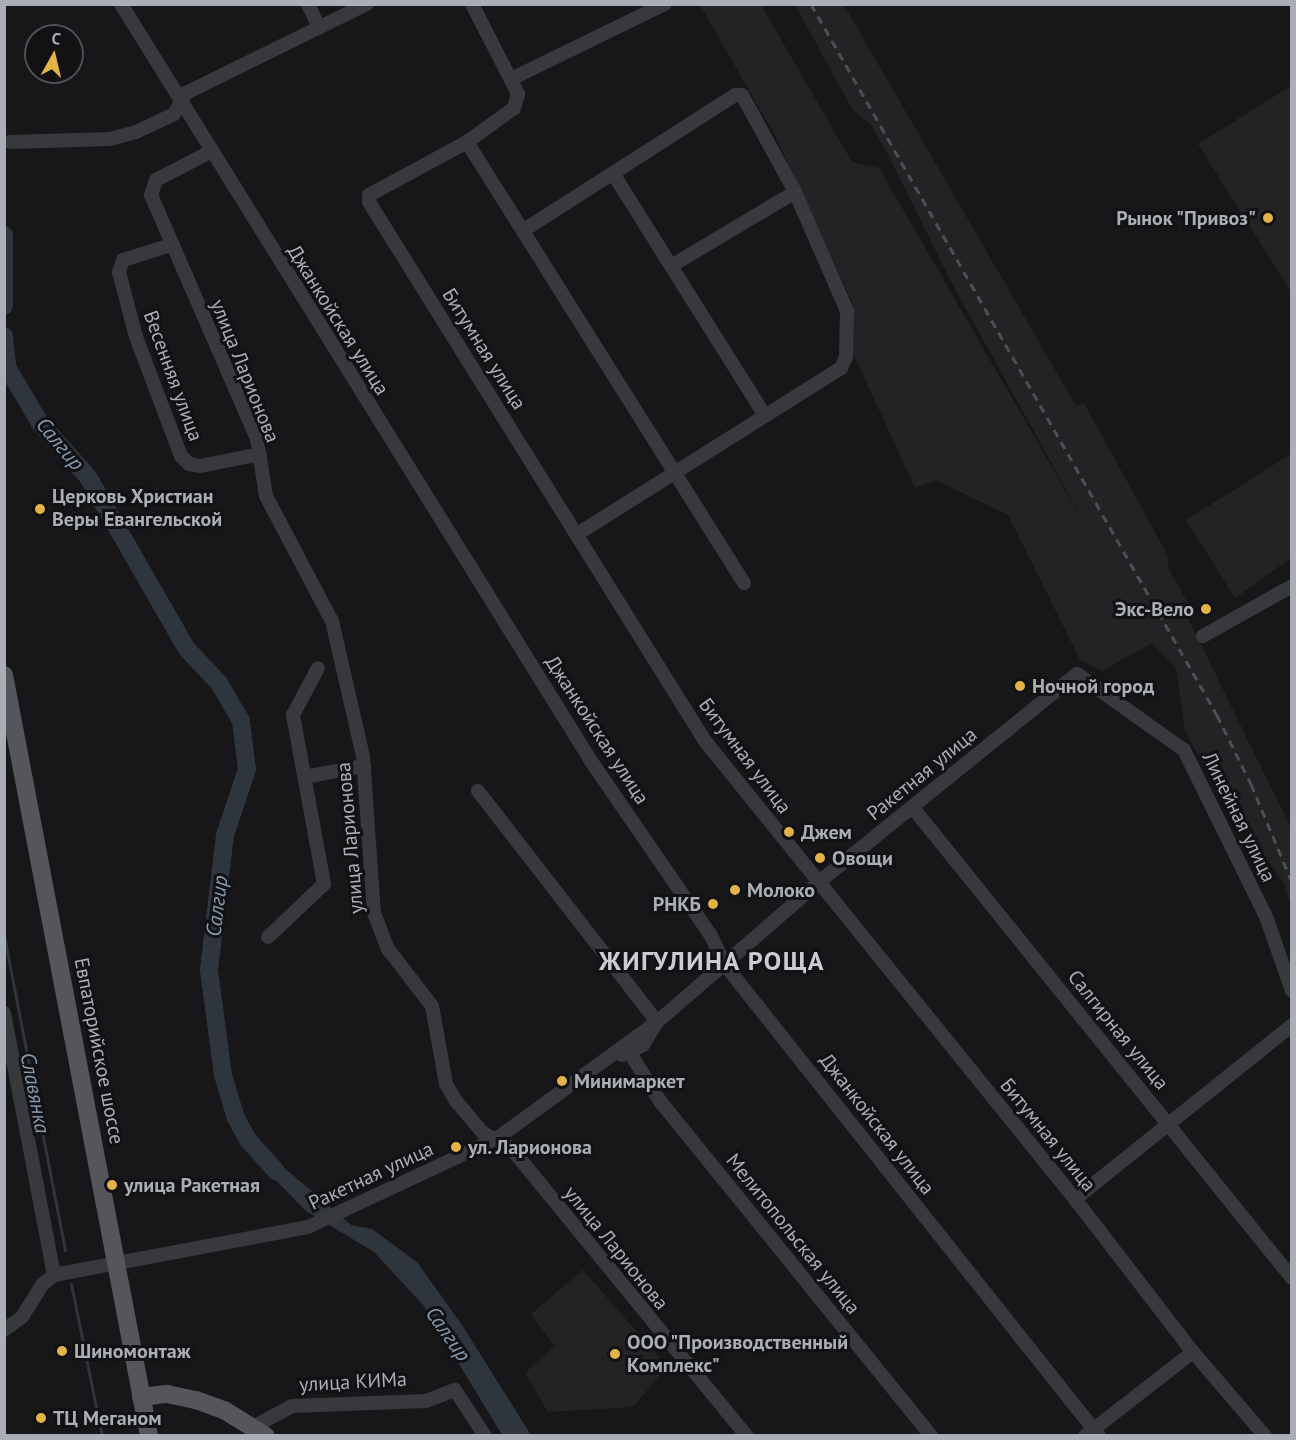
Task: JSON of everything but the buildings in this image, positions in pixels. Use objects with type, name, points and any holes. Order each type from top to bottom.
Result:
[{"type":"main road","name":"Евпаторийское шоссе","points":[[4,675],[149,1436]]},
{"type":"main road","name":"улица КИМа","points":[[141,1397],[167,1394],[196,1400],[261,1431]]},
{"type":"street","name":"Джанкойская улица","points":[[121,4],[210,152],[593,764],[711,936],[725,965],[1092,1433]]},
{"type":"street","points":[[308,4],[319,28]]},
{"type":"street","points":[[10,142],[110,139],[174,114],[186,93],[367,4]]},
{"type":"street","points":[[472,4],[511,79],[665,4]]},
{"type":"street","name":"Битумная улица","points":[[511,79],[518,94],[510,114],[467,142],[368,199],[705,741],[1075,1199],[1193,1352],[1265,1436]]},
{"type":"street","points":[[524,230],[614,176],[739,94],[748,99],[795,192],[845,305],[846,357],[841,368],[577,534]]},
{"type":"street","points":[[467,142],[744,583]]},
{"type":"street","name":"улица Ларионова","points":[[210,152],[153,185],[152,200],[257,439],[266,496],[332,621],[364,766],[374,913],[388,949],[432,1006],[446,1084],[483,1133],[511,1148],[678,1357],[747,1436]]},
{"type":"street","points":[[614,176],[765,416]]},
{"type":"street","points":[[671,266],[795,192]]},
{"type":"street","name":"Весенняя улица","points":[[171,245],[120,263],[119,272],[135,337],[181,456],[189,464],[200,466],[260,454]]},
{"type":"street","points":[[1203,636],[1292,586]]},
{"type":"street","points":[[268,937],[324,884],[293,715],[318,668]]},
{"type":"street","name":"Ракетная улица","points":[[54,1275],[308,1227],[353,1208],[496,1139],[614,1056],[657,1022],[819,882],[1077,674]]},
{"type":"street","name":"Линейная улица","points":[[1077,674],[1184,750],[1267,919],[1292,991]]},
{"type":"street","points":[[304,777],[364,766]]},
{"type":"street","points":[[478,791],[657,1022]]},
{"type":"street","name":"Салгирная улица","points":[[913,808],[1292,1278]]},
{"type":"street","points":[[4,1013],[54,1275],[43,1284],[22,1317],[4,1330]]},
{"type":"street","name":"Ракетная улица","points":[[614,1056],[630,1053],[643,1045],[657,1022]]},
{"type":"street","points":[[1075,1199],[1292,1025]]},
{"type":"street","name":"Мелитопольская улица","points":[[630,1053],[660,1101],[931,1436]]},
{"type":"street","points":[[1092,1433],[1193,1352]]},
{"type":"street","name":"улица КИМа","points":[[261,1431],[292,1406],[426,1401],[455,1390],[485,1436]]},
{"type":"shaded area","points":[[700,5],[761,5],[852,162],[879,168],[1089,531],[949,278],[889,156],[870,124],[852,109],[795,5],[844,5],[1076,406],[1084,403],[1168,556],[1168,567],[1190,607],[1187,616],[1291,828],[1291,906],[1284,884],[1205,769],[1185,730],[1176,668],[1152,643],[1102,671],[1080,660],[1008,515],[936,480],[915,488],[853,353],[853,304],[777,139]]},
{"type":"shaded area","name":"Рынок \"Привоз\"","points":[[1291,86],[1291,292],[1198,144]]},
{"type":"shaded area","points":[[1291,454],[1291,558],[1235,598],[1186,520]]},
{"type":"shaded area","name":"ООО \"Производственный Комплекс\"","points":[[583,1270],[658,1356],[665,1369],[633,1407],[548,1412],[525,1373],[554,1346],[531,1314]]},
{"type":"water","points":[[267,1153],[351,1225],[372,1229],[417,1262],[462,1325],[531,1435],[502,1435],[424,1306],[374,1252],[306,1211],[250,1154]]},
{"type":"waterway","name":"Салгир","points":[[4,235],[4,306]]},
{"type":"waterway","name":"Салгир","points":[[4,336],[7,367],[40,423],[88,477],[187,649],[219,683],[241,721],[247,769],[225,835],[209,970],[223,1075],[236,1118],[248,1140],[276,1171]]},
{"type":"waterway","name":"Славянка","points":[[4,936],[65,1250]]},
{"type":"waterway","name":"Славянка","points":[[71,1284],[102,1436]]},
{"type":"railway","points":[[811,4],[1217,715],[1251,784],[1292,882]]},
{"type":"place","name":"Рынок \"Привоз\"","points":[[1268,218]]},
{"type":"place","name":"Церковь Христиан Веры Евангельской","points":[[40,509]]},
{"type":"place","name":"Экс-Вело","points":[[1206,609]]},
{"type":"place","name":"Ночной город","points":[[1020,686]]},
{"type":"place","name":"Джем","points":[[789,832]]},
{"type":"place","name":"Овощи","points":[[820,858]]},
{"type":"place","name":"Молоко","points":[[735,890]]},
{"type":"place","name":"РНКБ","points":[[713,904]]},
{"type":"place","name":"Минимаркет","points":[[562,1081]]},
{"type":"place","name":"ул. Ларионова","points":[[456,1147]]},
{"type":"place","name":"улица Ракетная","points":[[112,1185]]},
{"type":"place","name":"Шиномонтаж","points":[[62,1351]]},
{"type":"place","name":"ООО \"Производственный Комплекс\"","points":[[615,1354]]},
{"type":"place","name":"ТЦ Меганом","points":[[41,1418]]},
{"type":"district","name":"ЖИГУЛИНА РОЩА","points":[[712,961]]}]
